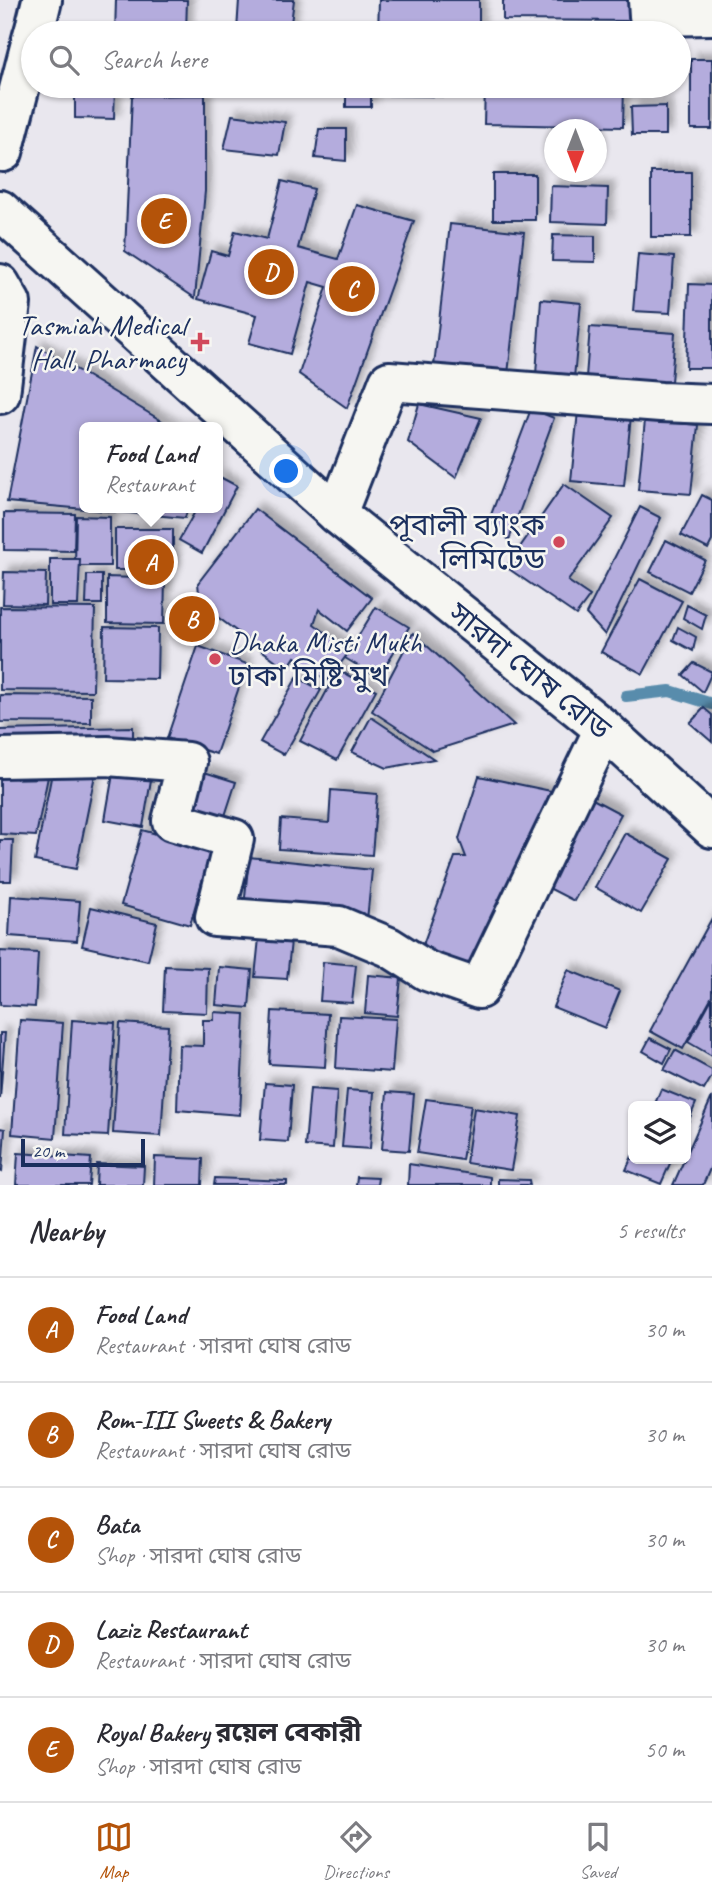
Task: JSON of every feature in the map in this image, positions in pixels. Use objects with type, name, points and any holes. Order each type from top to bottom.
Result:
[{"type":"street","points":[[36,21],[42,0]]},
{"type":"street","points":[[648,0],[649,16],[712,15]]},
{"type":"street","points":[[1,160],[21,81]]},
{"type":"street","name":"সারদা ঘোষ রোড","points":[[0,210],[337,513],[604,729],[712,828]]},
{"type":"street","points":[[0,284],[11,303],[0,394]]},
{"type":"street","points":[[337,513],[389,381],[712,404]]},
{"type":"street","points":[[0,758],[107,756],[187,762],[172,821],[234,839],[215,917],[339,926],[389,947],[427,971],[479,989],[604,729]]},
{"type":"building","points":[[116,0],[187,0],[186,21],[115,21]]},
{"type":"building","points":[[239,0],[294,0],[291,21],[238,21]]},
{"type":"building","points":[[379,0],[479,0],[479,21],[378,21]]},
{"type":"building","points":[[503,0],[635,0],[635,21],[503,20]]},
{"type":"building","points":[[691,59],[712,59],[712,129],[691,129]]},
{"type":"building","points":[[75,98],[115,98],[114,119],[75,118]]},
{"type":"building","points":[[132,98],[205,98],[205,191],[195,298],[125,251]]},
{"type":"building","points":[[346,98],[371,98],[371,107],[346,107]]},
{"type":"building","points":[[485,98],[624,98],[623,127],[607,127],[607,119],[544,119],[544,125],[484,124]]},
{"type":"building","points":[[666,106],[666,135],[632,135],[631,107]]},
{"type":"building","points":[[232,115],[285,122],[279,155],[224,149]]},
{"type":"building","points":[[319,129],[346,129],[346,161],[315,158]]},
{"type":"building","points":[[651,172],[691,172],[691,237],[651,237]]},
{"type":"building","points":[[493,174],[535,174],[535,220],[493,220]]},
{"type":"building","points":[[282,181],[314,189],[298,248],[338,259],[357,205],[414,221],[347,408],[299,374],[327,287],[310,282],[290,354],[249,343],[257,315],[198,299],[211,251],[228,256],[235,231],[267,239]]},
{"type":"building","points":[[551,186],[608,188],[607,224],[550,222]]},
{"type":"building","points":[[450,224],[524,232],[508,374],[434,366]]},
{"type":"building","points":[[553,235],[595,236],[595,262],[552,261]]},
{"type":"building","points":[[638,254],[674,257],[670,313],[633,311]]},
{"type":"building","points":[[689,284],[712,285],[712,368],[686,368]]},
{"type":"building","points":[[541,299],[581,303],[574,378],[536,375]]},
{"type":"building","points":[[590,327],[675,333],[671,382],[586,377]]},
{"type":"building","points":[[37,346],[164,422],[79,422],[79,508],[7,502]]},
{"type":"building","points":[[419,404],[481,418],[456,478],[408,442]]},
{"type":"building","points":[[531,409],[554,418],[509,540],[489,520]]},
{"type":"building","points":[[578,411],[631,416],[624,486],[571,481]]},
{"type":"building","points":[[645,420],[698,425],[691,494],[638,490]]},
{"type":"building","points":[[223,479],[237,486],[223,513]]},
{"type":"building","name":"পূবালী ব্যাংক লিমিটেড","points":[[564,484],[613,518],[568,581],[590,596],[576,615],[506,567]]},
{"type":"building","points":[[702,495],[712,500],[712,541],[708,549],[681,535]]},
{"type":"building","points":[[640,507],[661,518],[605,635],[586,614]]},
{"type":"building","points":[[255,509],[372,598],[347,631],[319,609],[314,624],[350,651],[327,681],[295,657],[287,669],[200,604],[198,583]]},
{"type":"building","points":[[4,513],[75,514],[74,551],[4,550]]},
{"type":"building","points":[[129,513],[186,513],[185,518]]},
{"type":"building","points":[[194,513],[223,513],[202,553],[179,540]]},
{"type":"building","points":[[76,516],[110,517],[110,566],[75,566]]},
{"type":"building","points":[[115,529],[173,529],[173,570],[115,570]]},
{"type":"building","points":[[666,540],[705,560],[689,592],[650,572]]},
{"type":"building","points":[[50,559],[80,559],[78,605],[50,605]]},
{"type":"building","points":[[4,572],[46,573],[45,605],[3,604]]},
{"type":"building","points":[[87,575],[102,575],[102,604],[86,604]]},
{"type":"building","points":[[107,577],[165,579],[164,624],[107,623]]},
{"type":"building","points":[[640,579],[682,601],[643,674],[601,652]]},
{"type":"building","points":[[687,605],[706,615],[702,629],[683,618]]},
{"type":"building","points":[[0,607],[95,608],[93,691],[0,690]]},
{"type":"building","points":[[376,607],[409,627],[378,678],[345,658]]},
{"type":"building","points":[[104,627],[158,628],[157,679],[103,678]]},
{"type":"building","points":[[678,627],[696,637],[693,651],[673,640]]},
{"type":"building","points":[[413,633],[514,725],[433,751],[372,711]]},
{"type":"building","points":[[198,646],[247,664],[216,754],[167,738]]},
{"type":"building","points":[[694,663],[712,672],[703,692],[683,675]]},
{"type":"building","points":[[338,670],[376,690],[337,760],[300,741]]},
{"type":"building","points":[[297,677],[321,690],[284,755],[260,742]]},
{"type":"building","points":[[0,695],[91,696],[91,723],[0,722]]},
{"type":"building","points":[[704,708],[712,715],[712,742],[690,723]]},
{"type":"building","points":[[371,717],[434,759],[387,768],[352,752]]},
{"type":"building","points":[[133,727],[133,744],[0,747],[0,730]]},
{"type":"building","points":[[55,757],[97,765],[76,869],[35,861]]},
{"type":"building","points":[[0,761],[51,762],[36,836],[0,834]]},
{"type":"building","points":[[114,768],[152,774],[143,827],[105,820]]},
{"type":"building","points":[[201,771],[236,782],[222,825],[187,814]]},
{"type":"building","points":[[479,776],[551,791],[470,976],[426,962],[424,942],[455,857],[466,857],[459,839]]},
{"type":"building","points":[[331,790],[377,794],[372,855],[279,849],[281,819],[329,823]]},
{"type":"building","points":[[587,796],[621,814],[574,901],[539,883]]},
{"type":"building","points":[[142,830],[211,849],[190,925],[121,905]]},
{"type":"building","points":[[625,833],[672,859],[641,913],[595,887]]},
{"type":"building","points":[[0,840],[13,840],[11,881],[0,881]]},
{"type":"building","points":[[249,857],[372,870],[367,920],[244,907]]},
{"type":"building","points":[[11,896],[80,901],[77,941],[9,936]]},
{"type":"building","points":[[91,907],[157,923],[148,961],[82,946]]},
{"type":"building","points":[[712,918],[712,996],[683,1049],[650,1031]]},
{"type":"building","points":[[259,938],[291,941],[287,979],[255,977]]},
{"type":"building","points":[[0,951],[38,953],[35,1007],[0,1005]]},
{"type":"building","points":[[323,962],[356,965],[352,1003],[320,1001]]},
{"type":"building","points":[[165,966],[208,968],[207,1013],[163,1011]]},
{"type":"building","points":[[219,967],[252,970],[249,1008],[216,1005]]},
{"type":"building","points":[[568,970],[620,991],[605,1028],[553,1007]]},
{"type":"building","points":[[368,975],[401,978],[397,1016],[365,1013]]},
{"type":"building","points":[[712,998],[712,1056],[688,1042]]},
{"type":"building","points":[[272,1011],[328,1014],[325,1067],[269,1064]]},
{"type":"building","points":[[214,1012],[245,1014],[240,1115],[177,1110],[179,1045],[203,1046],[203,1020],[214,1020]]},
{"type":"building","points":[[339,1016],[396,1019],[392,1072],[336,1068]]},
{"type":"building","points":[[20,1020],[63,1023],[55,1138],[12,1134]]},
{"type":"building","points":[[72,1020],[115,1023],[108,1136],[65,1134]]},
{"type":"building","points":[[120,1023],[168,1026],[161,1136],[113,1133]]},
{"type":"building","points":[[0,1033],[5,1033],[0,1099]]},
{"type":"building","points":[[650,1038],[671,1049],[664,1063],[643,1051]]},
{"type":"building","points":[[675,1050],[712,1070],[712,1076],[704,1090],[664,1070]]},
{"type":"building","points":[[265,1083],[292,1085],[288,1142],[260,1140]]},
{"type":"building","points":[[310,1089],[337,1091],[333,1148],[305,1146]]},
{"type":"building","points":[[661,1089],[691,1101],[656,1101]]},
{"type":"building","points":[[347,1090],[374,1092],[370,1149],[342,1147]]},
{"type":"building","points":[[387,1092],[414,1094],[409,1151],[382,1149]]},
{"type":"building","points":[[712,1097],[712,1164],[703,1185],[673,1185],[682,1164],[691,1164],[691,1144]]},
{"type":"building","points":[[426,1099],[471,1105],[462,1160],[417,1153]]},
{"type":"building","points":[[691,1101],[696,1103],[691,1115]]},
{"type":"building","points":[[474,1108],[520,1116],[511,1170],[466,1163]]},
{"type":"building","points":[[0,1128],[5,1129],[2,1172],[0,1171]]},
{"type":"building","points":[[18,1153],[91,1158],[89,1185],[16,1185]]},
{"type":"building","points":[[155,1157],[203,1159],[202,1185],[154,1185]]},
{"type":"building","points":[[97,1164],[144,1166],[143,1185],[96,1185]]},
{"type":"building","points":[[409,1164],[490,1177],[490,1185],[408,1185]]},
{"type":"building","points":[[629,1164],[670,1164],[661,1184],[626,1170]]},
{"type":"building","points":[[357,1177],[378,1178],[377,1185],[356,1185]]},
{"type":"building","points":[[215,1178],[287,1181],[287,1185],[214,1185]]},
{"type":"building","points":[[498,1179],[529,1180],[530,1185],[498,1185]]},
{"type":"waterway","points":[[626,696],[670,691],[712,704]]},
{"type":"place","name":"Royal Bakery রয়েল বেকারী","points":[[164,221]]},
{"type":"place","name":"Laziz Restaurant","points":[[271,272]]},
{"type":"place","name":"Bata","points":[[352,289]]},
{"type":"place","name":"Tasmiah Medical Hall, Pharmacy","points":[[200,342]]},
{"type":"place","name":"পূবালী ব্যাংক লিমিটেড","points":[[559,542]]},
{"type":"place","name":"Food Land","points":[[151,562]]},
{"type":"place","name":"Rom-III Sweets & Bakery","points":[[192,619]]},
{"type":"place","name":"Dhaka Misti Mukh ঢাকা মিষ্টি মুখ","points":[[215,659]]}]
